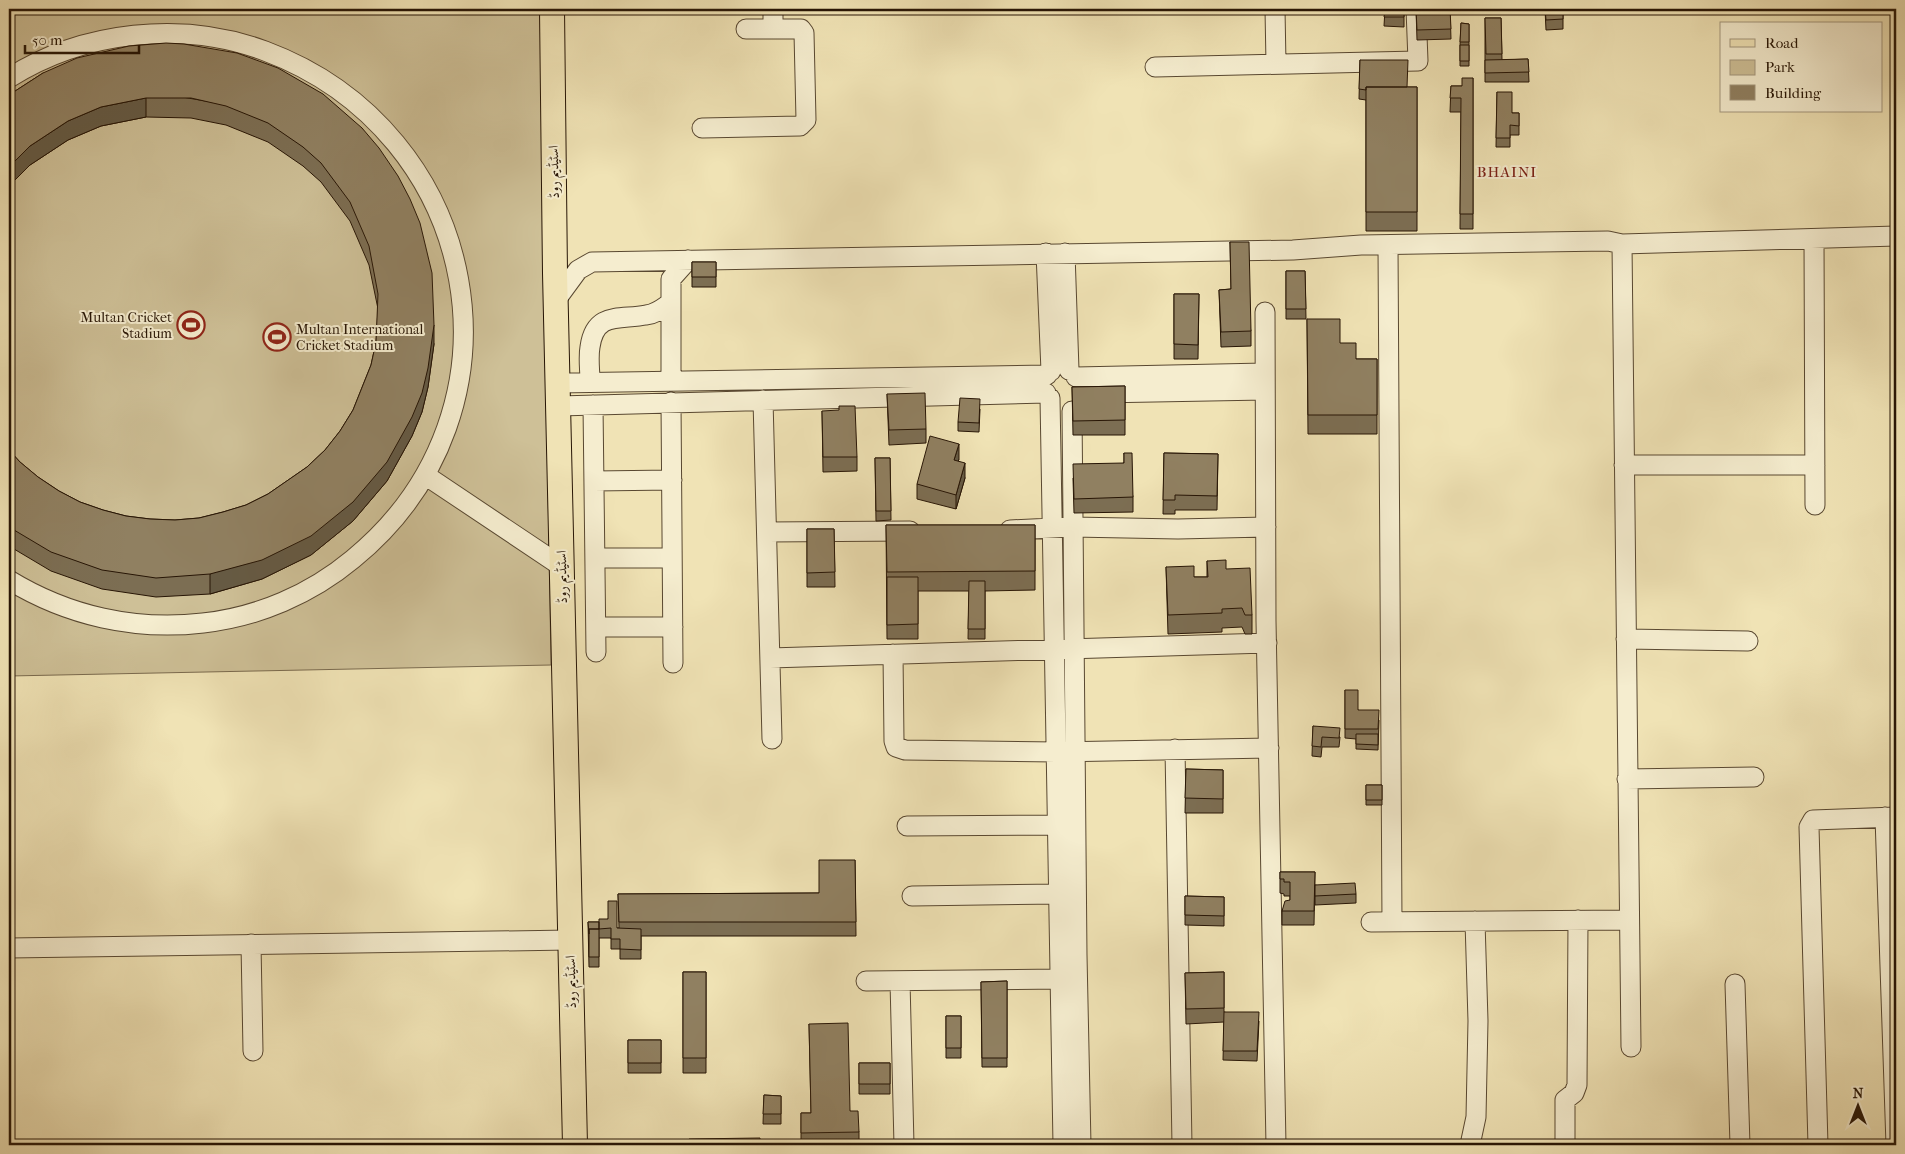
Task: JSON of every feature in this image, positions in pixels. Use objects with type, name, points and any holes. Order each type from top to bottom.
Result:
[{"type":"main road","name":"اسٹیڈیم روڈ","points":[[552,9],[556,300],[575,1145]]},
{"type":"street","points":[[773,9],[773,28]]},
{"type":"street","points":[[1275,9],[1276,64]]},
{"type":"street","points":[[1155,67],[1418,61],[1416,9]]},
{"type":"street","points":[[702,128],[800,126],[806,120],[804,33],[801,29],[746,28]]},
{"type":"street","points":[[9,78],[56,54],[100,41],[145,34],[191,35],[236,42],[266,51],[301,66],[340,89],[375,119],[405,153],[429,192],[447,233],[459,277],[463,323],[462,361],[457,391],[444,434],[425,475],[407,502],[381,534],[345,566],[296,596],[235,618],[195,624],[162,626],[114,621],[67,609],[37,596],[9,580]]},
{"type":"street","points":[[556,300],[578,270],[592,262],[1293,250],[1361,245],[1608,241],[1622,244],[1896,236]]},
{"type":"street","points":[[1814,239],[1815,505]]},
{"type":"street","points":[[1622,244],[1631,1047]]},
{"type":"street","points":[[1388,246],[1392,922]]},
{"type":"street","points":[[1046,253],[1061,384],[1073,528],[1081,1145]]},
{"type":"street","points":[[1063,1145],[1053,529],[1066,253]]},
{"type":"street","points":[[671,381],[671,278],[688,260]]},
{"type":"street","points":[[590,382],[590,348],[593,333],[600,325],[614,317],[647,315],[659,311],[670,303]]},
{"type":"street","points":[[1265,312],[1267,643],[1276,1145]]},
{"type":"street","points":[[559,394],[590,382],[1061,384],[1265,381]]},
{"type":"street","points":[[559,394],[593,404],[763,400],[1061,384]]},
{"type":"street","points":[[763,400],[772,739]]},
{"type":"street","points":[[671,402],[673,662]]},
{"type":"street","points":[[593,404],[596,652]]},
{"type":"street","points":[[1624,465],[1815,465]]},
{"type":"street","points":[[425,475],[562,566]]},
{"type":"street","points":[[594,481],[672,480]]},
{"type":"street","points":[[994,530],[1266,527]]},
{"type":"street","points":[[767,532],[924,530]]},
{"type":"street","points":[[595,558],[672,558]]},
{"type":"street","points":[[596,627],[673,627]]},
{"type":"street","points":[[1626,639],[1748,641]]},
{"type":"street","points":[[770,658],[1267,643]]},
{"type":"street","points":[[893,654],[894,741],[896,748],[905,750],[1056,752],[1269,748]]},
{"type":"street","points":[[1175,750],[1182,1145]]},
{"type":"street","points":[[1627,780],[1754,777]]},
{"type":"street","points":[[1818,1145],[1809,827],[1813,820],[1891,817],[1896,1145]]},
{"type":"street","points":[[907,826],[1058,825]]},
{"type":"street","points":[[912,896],[1059,894]]},
{"type":"street","points":[[1565,1145],[1565,1100],[1574,1094],[1577,1085],[1578,920]]},
{"type":"street","points":[[1371,922],[1629,920]]},
{"type":"street","points":[[1470,1145],[1476,1117],[1478,1021],[1475,921]]},
{"type":"street","points":[[9,948],[570,940]]},
{"type":"street","points":[[251,944],[253,1051]]},
{"type":"street","points":[[866,981],[1060,979]]},
{"type":"street","points":[[900,981],[904,1145]]},
{"type":"street","points":[[1735,984],[1740,1145]]},
{"type":"green space","name":"Multan International Cricket Stadium","points":[[9,9],[540,9],[551,665],[9,676]]},
{"type":"building","points":[[1385,9],[1404,9],[1404,17],[1384,17]]},
{"type":"building","points":[[1416,9],[1450,9],[1451,29],[1417,30]]},
{"type":"building","points":[[1545,9],[1563,9],[1563,19],[1546,20]]},
{"type":"building","points":[[1485,18],[1501,18],[1502,54],[1486,54]]},
{"type":"building","points":[[1461,23],[1469,24],[1469,42],[1460,42]]},
{"type":"building","points":[[166,43],[184,44],[237,53],[278,68],[323,94],[362,128],[379,148],[398,176],[420,223],[432,273],[434,325],[428,368],[422,393],[412,417],[387,462],[353,502],[311,536],[262,560],[210,574],[156,578],[102,570],[51,552],[9,527],[9,450],[38,477],[59,491],[80,502],[126,516],[175,520],[199,518],[246,505],[268,494],[307,467],[325,450],[340,431],[353,410],[371,365],[376,342],[378,294],[369,246],[350,202],[321,163],[303,147],[268,123],[226,106],[191,98],[146,98],[101,107],[68,121],[30,146],[9,167],[9,95],[43,73],[77,58],[129,46]]},
{"type":"building","points":[[1460,45],[1469,45],[1469,61],[1460,61]]},
{"type":"building","points":[[1528,59],[1529,72],[1485,73],[1485,60]]},
{"type":"building","points":[[1360,60],[1408,60],[1407,87],[1366,87],[1366,90],[1359,89]]},
{"type":"building","points":[[1462,78],[1473,78],[1473,214],[1460,214],[1461,98],[1450,98],[1451,86],[1462,86]]},
{"type":"building","points":[[1366,87],[1417,87],[1417,212],[1366,212]]},
{"type":"building","points":[[1497,92],[1512,92],[1512,113],[1519,113],[1519,126],[1510,125],[1510,138],[1496,138]]},
{"type":"building","points":[[1230,242],[1249,242],[1251,331],[1221,332],[1219,290],[1231,289]]},
{"type":"building","points":[[692,262],[716,262],[716,277],[692,277]]},
{"type":"building","points":[[1286,271],[1305,271],[1306,309],[1286,309]]},
{"type":"building","points":[[1174,294],[1199,294],[1198,345],[1174,344]]},
{"type":"building","points":[[1307,319],[1340,319],[1340,343],[1356,343],[1356,359],[1377,359],[1377,415],[1308,415]]},
{"type":"building","points":[[1125,386],[1125,420],[1073,421],[1072,387]]},
{"type":"building","points":[[925,393],[926,429],[889,430],[887,394]]},
{"type":"building","points":[[960,398],[980,399],[979,423],[958,422]]},
{"type":"building","points":[[839,406],[855,406],[857,457],[823,457],[822,411],[839,410]]},
{"type":"building","points":[[930,436],[959,444],[954,460],[965,463],[956,495],[917,484]]},
{"type":"building","points":[[1124,453],[1132,453],[1133,497],[1074,499],[1073,464],[1124,463]]},
{"type":"building","points":[[1164,453],[1218,454],[1217,496],[1175,495],[1175,500],[1163,500]]},
{"type":"building","points":[[875,458],[890,458],[891,511],[876,511]]},
{"type":"building","points":[[886,525],[1035,525],[1035,571],[887,572]]},
{"type":"building","points":[[807,529],[834,529],[835,572],[807,573]]},
{"type":"building","points":[[1226,560],[1226,569],[1250,568],[1252,615],[1245,615],[1242,608],[1222,609],[1222,613],[1168,615],[1166,567],[1194,566],[1194,577],[1208,577],[1207,561]]},
{"type":"building","points":[[887,577],[918,577],[918,624],[887,625]]},
{"type":"building","points":[[969,581],[985,581],[985,629],[968,629]]},
{"type":"building","points":[[1345,690],[1358,690],[1358,710],[1379,710],[1378,729],[1345,729]]},
{"type":"building","points":[[1313,726],[1340,728],[1339,738],[1322,737],[1321,747],[1312,746]]},
{"type":"building","points":[[1356,734],[1378,734],[1378,745],[1356,744]]},
{"type":"building","points":[[1186,769],[1223,770],[1223,799],[1185,798]]},
{"type":"building","points":[[1366,785],[1382,785],[1382,800],[1366,800]]},
{"type":"building","points":[[819,860],[855,860],[856,922],[619,922],[618,894],[819,893]]},
{"type":"building","points":[[1280,872],[1315,872],[1314,911],[1282,911],[1285,901],[1290,900],[1290,882],[1284,882],[1284,879],[1280,879]]},
{"type":"building","points":[[1355,883],[1356,894],[1315,896],[1315,885]]},
{"type":"building","points":[[1185,896],[1224,897],[1224,916],[1185,915]]},
{"type":"building","points":[[608,901],[617,901],[617,928],[641,929],[641,950],[620,949],[620,939],[611,939],[611,928],[599,929],[599,919],[608,919]]},
{"type":"building","points":[[588,922],[599,922],[599,929],[589,929],[589,934]]},
{"type":"building","points":[[589,929],[599,929],[599,957],[589,957]]},
{"type":"building","points":[[683,972],[706,972],[706,1058],[683,1058]]},
{"type":"building","points":[[1224,972],[1224,1008],[1186,1009],[1185,973]]},
{"type":"building","points":[[1007,981],[1007,1058],[982,1058],[981,982]]},
{"type":"building","points":[[1224,1012],[1259,1012],[1257,1051],[1223,1051]]},
{"type":"building","points":[[946,1016],[961,1016],[961,1048],[946,1048]]},
{"type":"building","points":[[848,1023],[850,1111],[858,1111],[859,1132],[801,1133],[801,1113],[811,1113],[809,1024]]},
{"type":"building","points":[[628,1040],[661,1040],[661,1063],[628,1063]]},
{"type":"building","points":[[859,1063],[890,1063],[890,1084],[859,1084]]},
{"type":"building","points":[[764,1095],[781,1096],[781,1114],[763,1114]]},
{"type":"building","points":[[760,1138],[760,1145],[689,1145],[689,1139]]},
{"type":"place","name":"Multan Cricket Stadium","points":[[191,325]]},
{"type":"place","name":"Multan International Cricket Stadium","points":[[277,337]]},
{"type":"district","name":"BHAINI","points":[[1507,172]]}]
